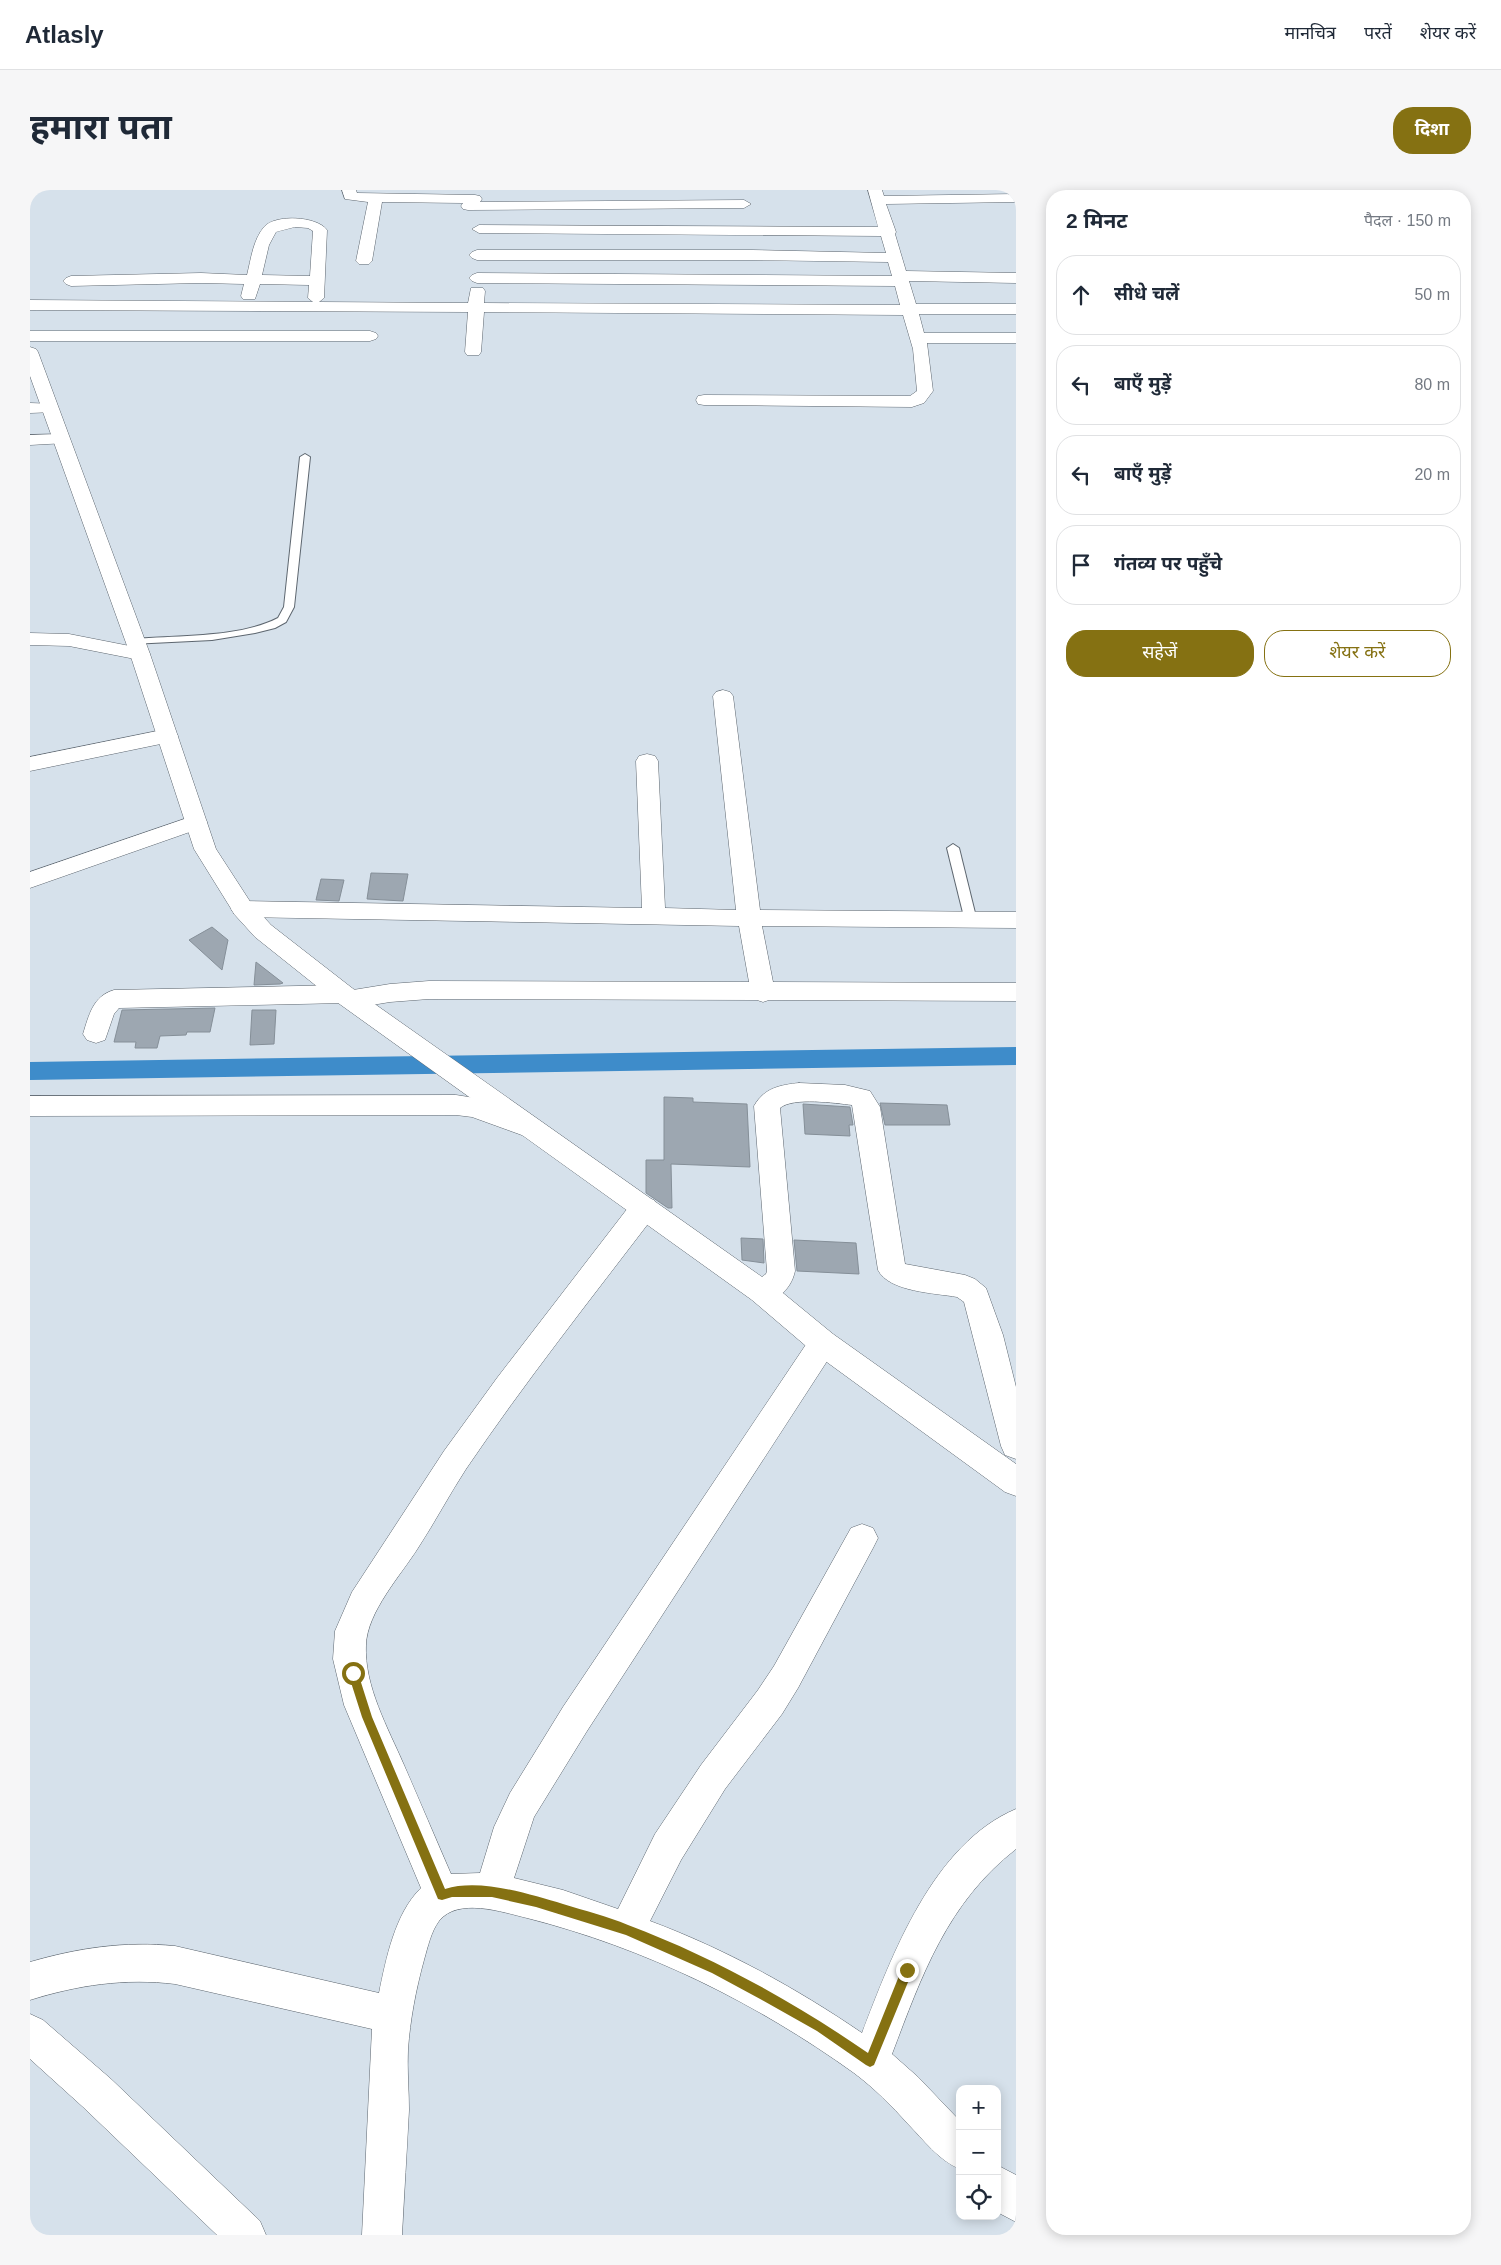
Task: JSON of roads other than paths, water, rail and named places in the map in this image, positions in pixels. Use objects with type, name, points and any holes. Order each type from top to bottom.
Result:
[{"type":"street","points":[[349,190],[350,196],[376,198],[473,198],[744,204]]},
{"type":"street","points":[[704,400],[900,402],[917,400],[923,397],[925,391],[921,349],[888,232],[874,193],[1016,199]]},
{"type":"street","points":[[364,261],[376,198]]},
{"type":"street","points":[[473,198],[479,229],[473,352]]},
{"type":"street","points":[[247,307],[266,235],[277,225],[295,223],[312,224],[320,230],[315,307]]},
{"type":"street","points":[[479,229],[888,232]]},
{"type":"street","points":[[477,254],[752,255],[895,258]]},
{"type":"street","points":[[72,281],[201,278],[318,280]]},
{"type":"street","points":[[477,278],[1016,278]]},
{"type":"street","points":[[30,305],[1016,309]]},
{"type":"street","points":[[30,336],[370,336]]},
{"type":"street","points":[[918,338],[1016,338]]},
{"type":"street","points":[[30,353],[40,408],[60,439],[137,648],[206,849],[243,909],[264,932],[348,997],[488,1099],[762,1292],[823,1343],[1016,1482]]},
{"type":"street","points":[[30,440],[60,439]]},
{"type":"street","points":[[30,639],[69,640],[137,648]]},
{"type":"street","points":[[723,696],[749,918],[763,993]]},
{"type":"street","points":[[30,764],[167,736]]},
{"type":"street","points":[[647,761],[654,917]]},
{"type":"street","points":[[30,880],[196,822]]},
{"type":"street","points":[[243,909],[654,917],[1016,920]]},
{"type":"street","points":[[96,1034],[104,1008],[108,1002],[114,999],[348,997],[430,990],[763,993],[1016,992]]},
{"type":"street","points":[[762,1292],[779,1280],[781,1271],[767,1106],[770,1101],[783,1095],[848,1094],[861,1098],[867,1107],[892,1270],[903,1276],[965,1287],[976,1296],[988,1335],[1016,1446]]},
{"type":"street","points":[[30,1106],[456,1105],[476,1108],[530,1128]]},
{"type":"street","points":[[442,1895],[367,1717],[353,1673],[349,1643],[350,1633],[380,1576],[407,1537],[430,1498],[527,1360],[644,1208]]},
{"type":"street","points":[[492,1892],[512,1827],[532,1790],[575,1719],[823,1343]]},
{"type":"street","points":[[627,1930],[668,1846],[713,1777],[770,1702],[786,1677],[862,1538]]},
{"type":"street","points":[[870,2061],[923,1934],[943,1900],[966,1870],[991,1845],[1016,1827]]},
{"type":"street","points":[[382,2235],[392,2015],[413,1934],[423,1914],[432,1902],[442,1895],[452,1892],[492,1892],[536,1901],[627,1930],[708,1966],[766,1996],[821,2028],[870,2061],[899,2086],[956,2145]]},
{"type":"street","points":[[30,1981],[92,1964],[151,1962],[175,1965],[392,2015]]},
{"type":"street","points":[[30,2033],[97,2093],[246,2235]]},
{"type":"street","points":[[1001,2189],[1016,2202]]},
{"type":"lane","points":[[137,648],[245,632],[268,627],[283,619],[289,607],[305,457]]},
{"type":"lane","points":[[952,848],[971,921]]},
{"type":"waterway","points":[[30,1071],[1016,1056]]}]
